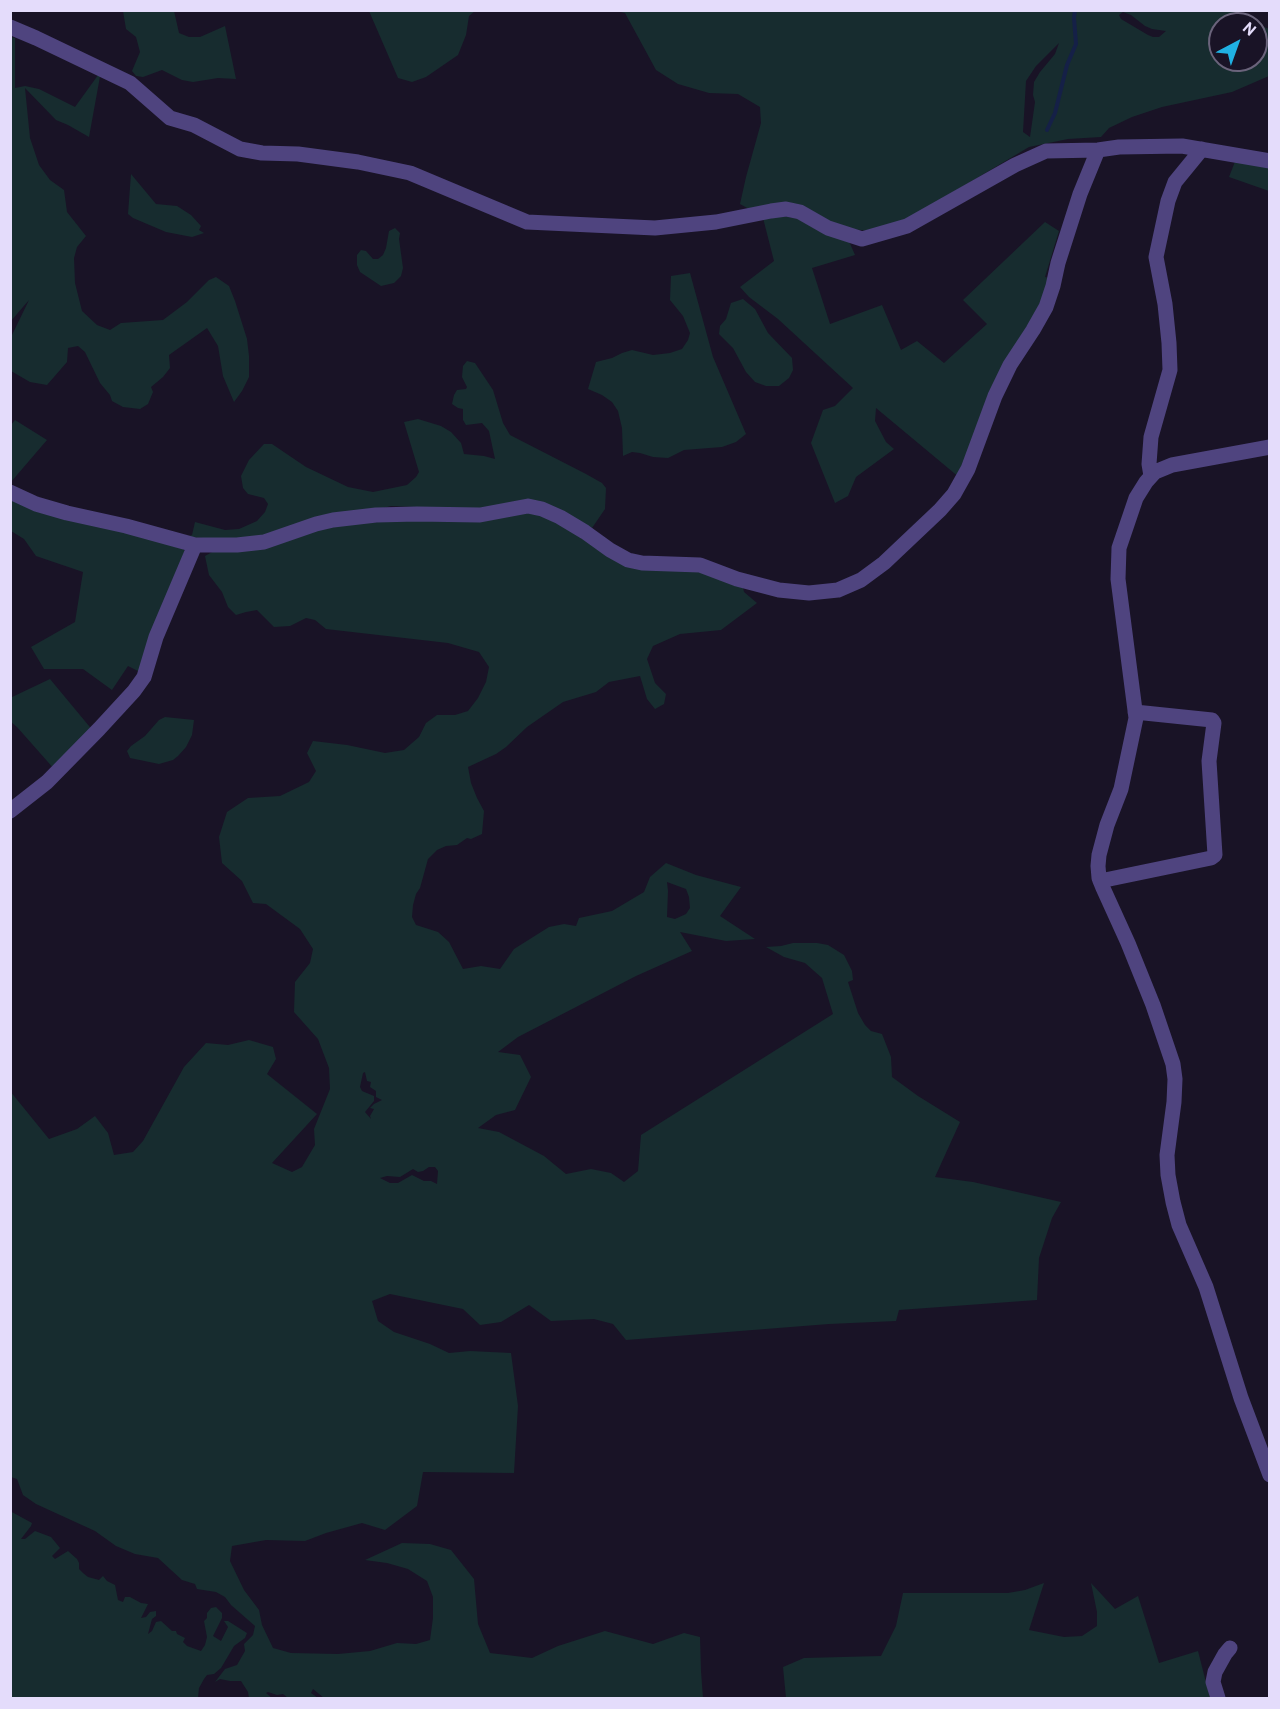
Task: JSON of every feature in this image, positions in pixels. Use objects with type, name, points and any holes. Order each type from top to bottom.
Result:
[{"type":"street","points":[[10,27],[130,83],[170,118],[194,125],[240,148],[262,153],[298,154],[358,162],[410,173],[527,222],[655,228],[716,222],[786,209],[800,212],[828,228],[862,239],[907,226],[1015,165],[1046,151],[1182,146],[1269,161]]},
{"type":"street","points":[[1152,476],[1149,464],[1151,437],[1170,370],[1165,304],[1156,256],[1168,201],[1175,182],[1202,149]]},
{"type":"street","points":[[10,492],[36,504],[67,513],[195,545],[237,545],[264,542],[333,520],[417,513],[480,515],[528,506],[560,517],[628,560],[642,563],[700,565],[737,579],[779,590],[809,593],[838,590],[861,580],[906,543],[954,494],[968,469],[995,396],[1010,364],[1046,307],[1080,194],[1098,150]]},
{"type":"street","points":[[1269,447],[1172,465],[1155,472],[1136,498],[1119,548],[1118,579],[1136,718],[1121,789],[1107,825],[1099,855],[1100,881],[1137,964],[1173,1064],[1174,1102],[1167,1155],[1168,1175],[1179,1224],[1206,1287],[1241,1398],[1269,1475]]},
{"type":"street","points":[[10,811],[54,774],[134,691],[144,677],[156,637],[195,545]]},
{"type":"street","points":[[1100,881],[1211,858],[1215,855],[1209,761],[1214,723],[1212,720],[1135,712]]},
{"type":"street","points":[[1218,1698],[1213,1682],[1215,1672],[1230,1648]]},
{"type":"green space","points":[[123,11],[174,11],[179,33],[189,37],[200,37],[225,26],[236,79],[218,78],[193,82],[182,80],[162,70],[143,77],[136,76],[132,71],[140,52],[136,37],[126,29]]},
{"type":"green space","points":[[369,11],[475,11],[469,16],[466,35],[458,55],[426,77],[412,82],[398,78]]},
{"type":"green space","points":[[616,11],[1236,11],[1208,12],[1208,72],[1268,72],[1269,29],[1269,76],[1232,92],[1162,107],[1132,117],[1109,128],[1101,137],[1068,139],[1029,147],[908,219],[870,231],[842,228],[749,209],[740,204],[761,123],[760,107],[738,94],[709,93],[678,84],[656,70],[625,13]],"holes":[[[1123,12],[1145,26],[1166,31],[1159,37],[1153,37],[1121,19],[1119,15]],[[1059,43],[1055,54],[1034,82],[1035,102],[1030,137],[1023,132],[1026,81],[1036,66]]]},
{"type":"green space","points":[[11,37],[15,38],[15,88],[25,86],[39,89],[75,107],[101,71],[89,137],[56,120],[25,88],[30,138],[39,165],[50,180],[64,190],[67,212],[86,236],[77,247],[74,258],[75,283],[82,311],[97,325],[110,330],[121,323],[163,320],[187,302],[209,280],[216,277],[229,286],[247,339],[249,377],[234,402],[223,376],[218,346],[207,328],[169,355],[170,368],[151,387],[153,392],[148,404],[140,409],[123,407],[112,401],[100,383],[85,352],[78,346],[68,348],[67,362],[47,385],[30,382],[11,371],[11,337],[29,300],[11,321]]},
{"type":"green space","points":[[1236,159],[1269,166],[1269,191],[1229,177]]},
{"type":"green space","points":[[131,174],[156,204],[177,206],[191,215],[201,226],[199,230],[204,233],[192,237],[166,232],[128,214]]},
{"type":"green space","points":[[788,215],[848,239],[855,255],[812,268],[830,324],[882,305],[901,350],[917,341],[944,363],[987,324],[963,300],[1045,222],[1059,231],[1045,277],[1054,279],[960,478],[876,408],[875,421],[886,442],[894,449],[856,477],[848,496],[835,503],[811,443],[823,410],[835,406],[853,388],[740,287],[774,261],[763,218]]},
{"type":"green space","points":[[395,228],[400,233],[403,268],[401,276],[394,283],[381,286],[360,272],[357,255],[361,250],[366,251],[373,259],[378,259],[386,248],[389,231]]},
{"type":"green space","points":[[690,273],[713,357],[746,434],[736,442],[722,447],[684,450],[668,458],[632,452],[623,456],[622,428],[618,411],[612,402],[588,389],[596,362],[632,350],[653,355],[682,349],[690,333],[683,316],[670,300],[671,276]]},
{"type":"green space","points":[[743,299],[755,309],[768,333],[792,358],[793,370],[789,378],[779,386],[766,386],[755,382],[746,372],[733,348],[719,334],[720,326],[726,319],[731,303]]},
{"type":"green space","points":[[467,361],[475,363],[493,390],[503,423],[510,435],[586,474],[602,483],[606,488],[605,509],[592,528],[554,512],[391,506],[253,541],[186,537],[192,535],[195,522],[225,530],[239,529],[257,521],[265,512],[268,504],[264,498],[248,494],[243,488],[241,476],[249,460],[264,444],[272,444],[306,467],[348,487],[373,492],[407,485],[419,472],[404,422],[418,419],[441,426],[451,432],[461,443],[464,454],[495,459],[489,431],[482,423],[466,425],[463,420],[463,409],[452,404],[457,390],[467,387],[462,377],[463,366]]},
{"type":"green space","points":[[15,420],[47,440],[11,482],[11,425]]},
{"type":"green space","points":[[10,495],[178,545],[184,550],[187,556],[142,673],[128,666],[112,690],[83,669],[44,669],[31,647],[75,622],[83,572],[36,556],[24,539],[11,531]]},
{"type":"green space","points":[[525,510],[567,526],[614,559],[690,567],[742,583],[744,592],[757,603],[721,630],[680,634],[653,646],[647,659],[655,683],[666,694],[664,704],[655,709],[647,699],[640,676],[609,682],[596,692],[563,702],[527,727],[496,754],[468,767],[471,783],[484,811],[482,834],[471,839],[467,838],[457,845],[437,850],[428,859],[420,888],[416,894],[412,917],[416,925],[438,932],[449,942],[463,969],[481,966],[500,969],[514,949],[549,927],[564,924],[576,926],[579,918],[612,911],[644,892],[650,877],[666,863],[696,875],[741,887],[720,916],[755,939],[726,941],[680,932],[692,951],[636,976],[518,1037],[498,1052],[520,1055],[531,1077],[515,1110],[496,1115],[478,1128],[499,1132],[544,1156],[566,1174],[591,1169],[611,1173],[624,1182],[638,1171],[641,1135],[833,1014],[822,978],[805,963],[784,957],[766,947],[793,943],[817,943],[828,945],[844,955],[852,971],[853,980],[848,982],[858,1013],[871,1031],[882,1034],[891,1057],[892,1077],[960,1122],[935,1177],[973,1182],[1061,1202],[1052,1218],[1039,1258],[1037,1300],[899,1310],[896,1321],[626,1340],[613,1324],[594,1319],[551,1321],[529,1305],[501,1322],[480,1325],[463,1309],[390,1294],[372,1301],[378,1321],[394,1332],[449,1353],[470,1351],[511,1353],[518,1406],[514,1473],[423,1472],[417,1506],[385,1530],[362,1523],[305,1541],[266,1540],[232,1546],[230,1561],[244,1590],[259,1610],[262,1625],[273,1648],[291,1653],[338,1654],[370,1651],[397,1643],[416,1644],[430,1640],[433,1597],[427,1581],[408,1569],[365,1560],[402,1543],[430,1544],[451,1550],[474,1579],[478,1624],[490,1653],[532,1658],[558,1646],[605,1631],[653,1644],[684,1633],[700,1637],[703,1698],[324,1698],[313,1689],[311,1693],[318,1698],[288,1698],[283,1694],[268,1692],[266,1693],[272,1698],[249,1698],[241,1681],[220,1679],[215,1682],[225,1669],[237,1665],[245,1651],[244,1644],[253,1635],[255,1626],[225,1597],[216,1592],[197,1589],[195,1584],[182,1580],[158,1558],[135,1554],[116,1546],[95,1531],[36,1504],[23,1495],[17,1479],[11,1477],[10,1091],[49,1139],[77,1129],[95,1116],[108,1133],[114,1155],[133,1152],[143,1141],[184,1067],[206,1043],[228,1045],[249,1040],[273,1047],[276,1059],[267,1074],[317,1114],[272,1163],[292,1172],[302,1167],[315,1145],[314,1129],[330,1089],[329,1068],[318,1039],[294,1012],[295,982],[310,963],[313,949],[300,929],[266,904],[253,903],[242,881],[222,863],[219,837],[227,812],[248,798],[280,796],[309,782],[316,771],[307,753],[313,741],[385,753],[404,750],[419,737],[426,723],[437,715],[455,715],[468,711],[486,682],[489,667],[479,652],[448,643],[326,629],[315,620],[306,618],[290,626],[274,627],[257,610],[236,615],[228,607],[222,592],[209,575],[205,556],[214,551],[317,527]],"holes":[[[667,882],[686,889],[689,897],[690,908],[686,914],[675,919],[667,917]],[[365,1072],[367,1081],[371,1082],[370,1087],[376,1091],[376,1097],[382,1100],[370,1108],[374,1109],[370,1116],[371,1119],[365,1112],[374,1101],[374,1096],[362,1091],[360,1087]],[[429,1167],[435,1167],[438,1171],[437,1184],[412,1175],[398,1183],[390,1183],[380,1178],[400,1177],[413,1169],[418,1172]]]},
{"type":"green space","points":[[50,679],[94,732],[55,770],[11,722],[10,698]]},
{"type":"green space","points":[[165,717],[194,720],[192,735],[186,747],[173,760],[159,764],[130,758],[127,751],[131,746]]},
{"type":"green space","points":[[10,1511],[32,1523],[21,1539],[25,1539],[35,1531],[51,1537],[60,1548],[52,1556],[55,1559],[68,1551],[77,1559],[79,1569],[88,1577],[99,1580],[103,1576],[115,1585],[118,1600],[123,1602],[125,1597],[130,1597],[148,1604],[141,1618],[156,1611],[148,1634],[156,1622],[161,1621],[172,1631],[176,1631],[185,1638],[183,1642],[187,1646],[201,1651],[207,1637],[204,1621],[211,1608],[216,1607],[222,1613],[222,1618],[213,1636],[221,1641],[228,1627],[224,1621],[228,1621],[247,1633],[245,1638],[234,1646],[221,1668],[214,1674],[207,1675],[199,1688],[198,1698],[11,1698]]},
{"type":"green space","points":[[1044,1583],[1029,1630],[1064,1637],[1082,1636],[1097,1626],[1097,1612],[1091,1583],[1115,1609],[1138,1596],[1159,1663],[1198,1651],[1210,1698],[786,1698],[783,1667],[804,1658],[881,1656],[896,1626],[903,1593],[1008,1593]]},
{"type":"waterway","points":[[1047,130],[1055,113],[1067,65],[1076,44],[1075,10]]}]
